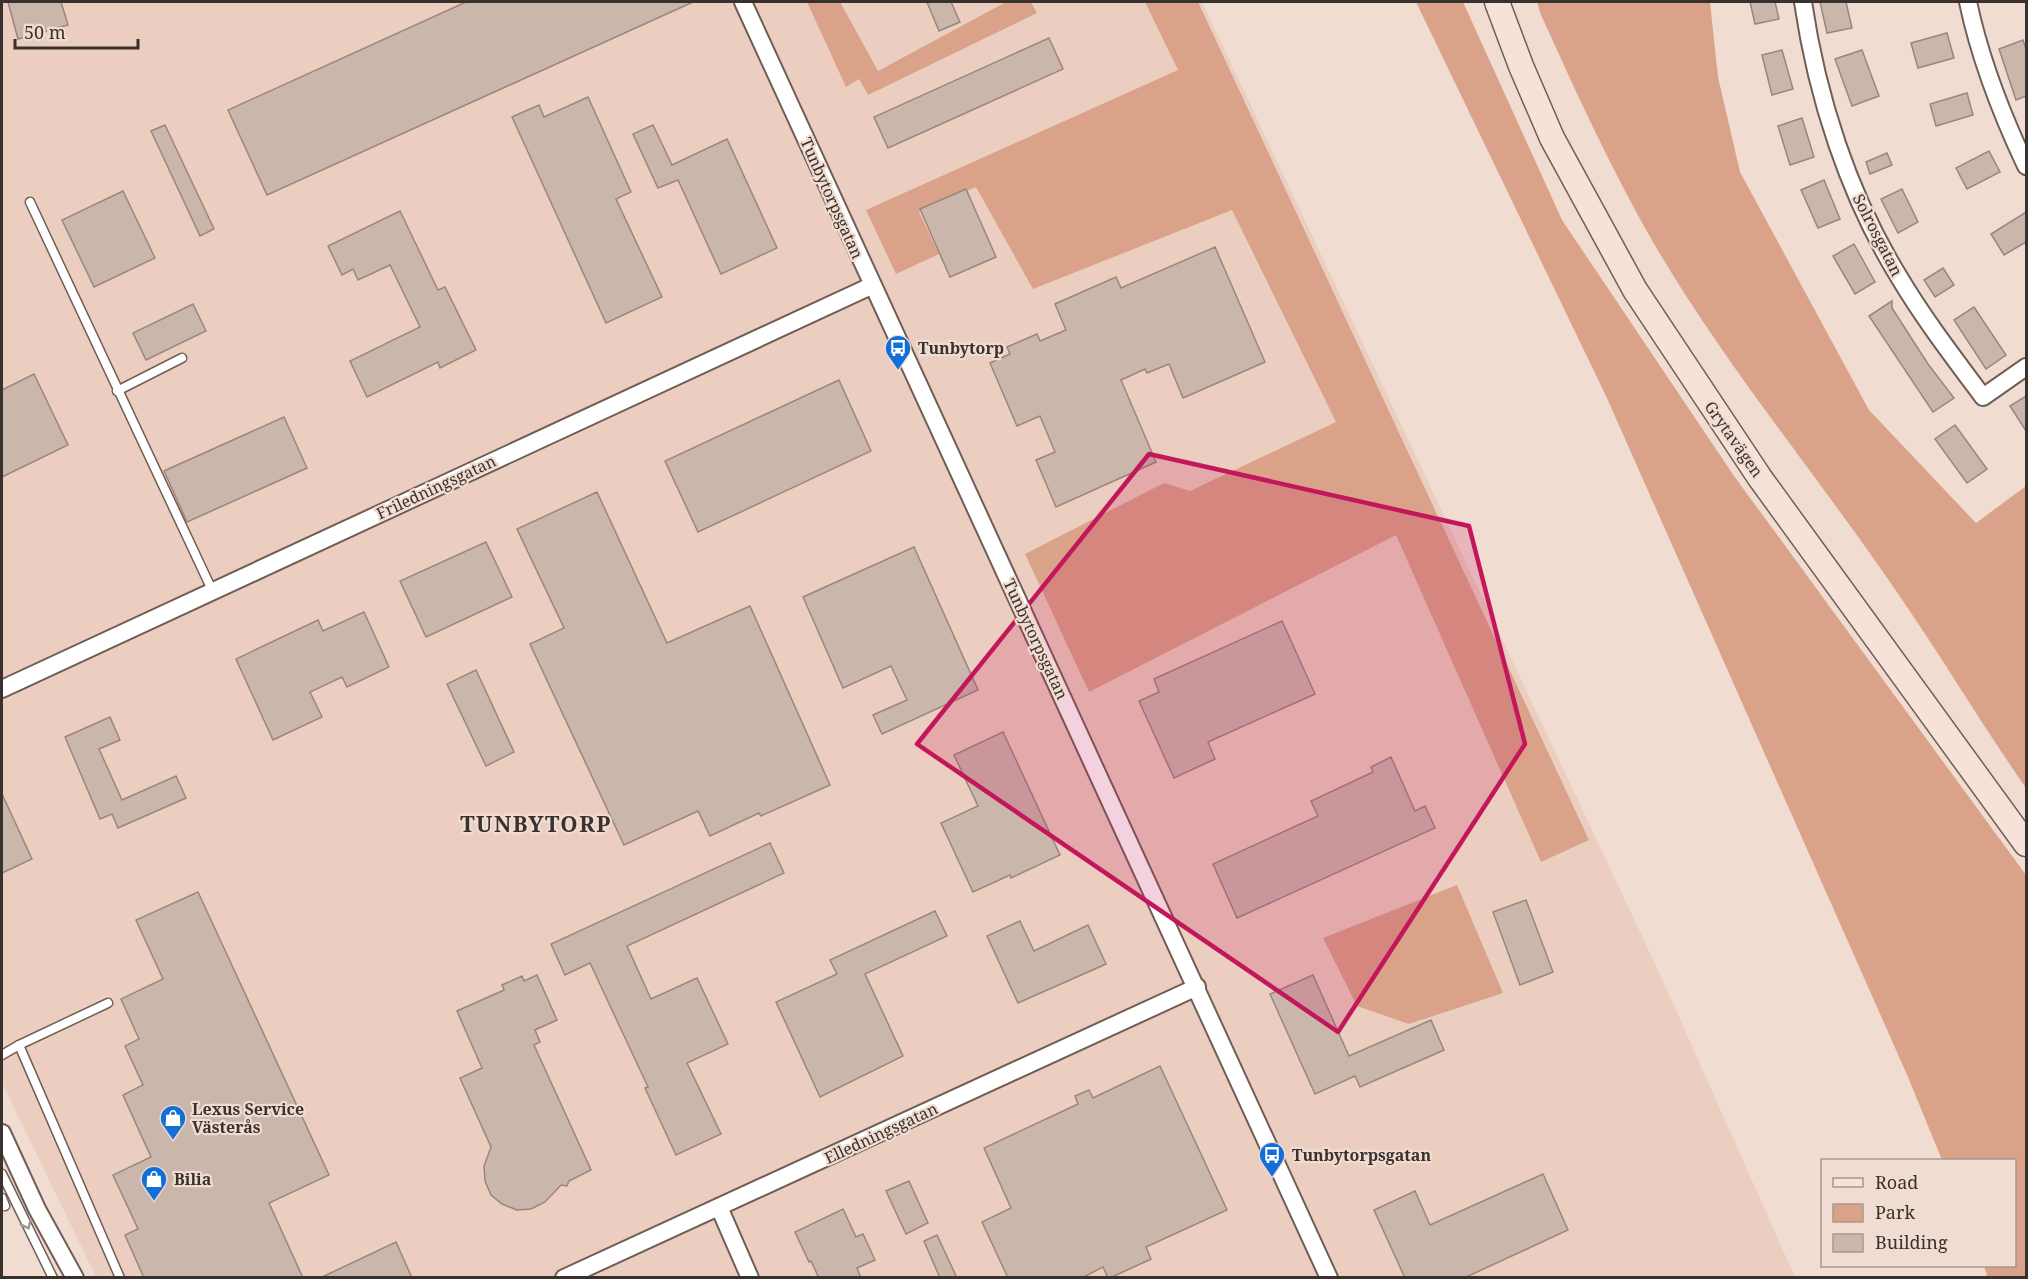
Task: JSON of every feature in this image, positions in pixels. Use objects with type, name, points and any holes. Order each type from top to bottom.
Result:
[{"type":"street","name":"Tunbytorpsgatan","points":[[743,2],[871,286],[1197,987],[1329,1278]]},
{"type":"street","name":"Grytavägen","points":[[1497,2],[1552,138],[1635,290],[1760,478],[2026,844]]},
{"type":"street","name":"Solrosgatan","points":[[1803,2],[1814,64],[1840,153],[1869,223],[1899,277],[1983,397],[2026,367]]},
{"type":"street","points":[[1968,2],[1983,58],[2004,121],[2026,166]]},
{"type":"street","name":"Friledningsgatan","points":[[2,689],[871,286]]},
{"type":"street","name":"Elledningsgatan","points":[[564,1278],[1197,987]]},
{"type":"street","points":[[2,1133],[37,1209],[75,1278]]},
{"type":"street","points":[[719,1208],[750,1278]]},
{"type":"lane","points":[[30,202],[213,592]]},
{"type":"lane","points":[[117,391],[182,358]]},
{"type":"lane","points":[[2,1055],[108,1004]]},
{"type":"lane","points":[[19,1045],[120,1278]]},
{"type":"lane","points":[[2,1173],[53,1278]]},
{"type":"highlighted area","points":[[1149,454],[1469,526],[1525,744],[1338,1032],[917,744]]},
{"type":"shaded area","points":[[2,2],[1202,2],[1659,972],[1795,1277],[96,1277],[2,1083]]},
{"type":"green space","points":[[807,2],[840,2],[878,71],[1006,2],[1031,2],[1037,13],[868,95],[859,79],[846,87]]},
{"type":"green space","points":[[1145,2],[1198,2],[1589,840],[1541,862],[1396,535],[1089,692],[1025,554],[1164,483],[1190,491],[1336,422],[1232,210],[1033,289],[976,187],[919,212],[939,254],[896,274],[866,210],[1178,70]]},
{"type":"green space","points":[[1416,2],[1463,2],[1562,220],[1734,476],[2026,875],[2026,1277],[1985,1277],[1987,1275],[1984,1267],[2016,1267],[2016,1159],[1942,1159],[1908,1077],[1606,396]]},
{"type":"green space","points":[[1537,2],[1710,2],[1718,77],[1740,172],[1869,410],[1976,523],[2026,486],[2026,788],[1874,559],[1712,335],[1682,289],[1653,242],[1608,158],[1554,44]]},
{"type":"green space","points":[[1457,885],[1503,993],[1409,1024],[1357,1006],[1323,938]]},
{"type":"building","points":[[8,2],[61,2],[68,25],[18,39]]},
{"type":"building","points":[[466,2],[693,2],[267,195],[228,110]]},
{"type":"building","points":[[927,2],[951,2],[960,22],[939,31]]},
{"type":"building","points":[[1750,2],[1775,2],[1779,19],[1755,24]]},
{"type":"building","points":[[1820,2],[1846,2],[1852,28],[1827,33]]},
{"type":"building","points":[[1947,33],[1954,58],[1918,68],[1911,43]]},
{"type":"building","points":[[1049,38],[1063,69],[888,148],[874,117]]},
{"type":"building","points":[[2023,40],[2026,49],[2026,96],[2016,100],[1999,49]]},
{"type":"building","points":[[1782,50],[1793,89],[1772,95],[1762,55]]},
{"type":"building","points":[[1862,50],[1879,96],[1852,106],[1835,59]]},
{"type":"building","points":[[1967,93],[1973,115],[1936,126],[1930,104]]},
{"type":"building","points":[[588,97],[631,192],[616,199],[662,297],[606,323],[512,117],[539,105],[544,117]]},
{"type":"building","points":[[1802,118],[1814,157],[1790,165],[1778,126]]},
{"type":"building","points":[[165,125],[214,229],[200,236],[151,131]]},
{"type":"building","points":[[653,125],[672,165],[727,139],[777,248],[721,274],[678,180],[658,188],[633,134]]},
{"type":"building","points":[[1989,151],[2000,172],[1967,189],[1956,168]]},
{"type":"building","points":[[1887,153],[1892,165],[1870,174],[1866,162]]},
{"type":"building","points":[[1824,180],[1840,219],[1818,228],[1801,190]]},
{"type":"building","points":[[966,189],[996,257],[950,277],[920,209]]},
{"type":"building","points":[[1902,189],[1918,222],[1898,233],[1881,199]]},
{"type":"building","points":[[123,191],[155,258],[94,287],[62,220]]},
{"type":"building","points":[[400,211],[438,290],[445,287],[476,350],[440,368],[438,362],[367,397],[350,361],[420,327],[390,265],[358,280],[353,269],[342,275],[328,246]]},
{"type":"building","points":[[2026,212],[2026,242],[2004,255],[1991,234]]},
{"type":"building","points":[[1854,244],[1875,282],[1855,294],[1833,256]]},
{"type":"building","points":[[1215,247],[1265,362],[1183,398],[1169,364],[1147,373],[1145,369],[1121,380],[1156,462],[1056,507],[1036,460],[1055,452],[1040,416],[1017,426],[990,363],[1010,354],[1007,347],[1037,334],[1040,341],[1066,330],[1055,304],[1116,277],[1121,288]]},
{"type":"building","points":[[1943,268],[1954,285],[1935,297],[1924,280]]},
{"type":"building","points":[[1892,301],[1892,308],[1928,364],[1954,398],[1933,412],[1869,316]]},
{"type":"building","points":[[193,304],[206,331],[146,360],[133,333]]},
{"type":"building","points":[[1974,307],[2006,355],[1986,369],[1954,320]]},
{"type":"building","points":[[34,374],[68,445],[2,477],[2,390]]},
{"type":"building","points":[[839,380],[871,451],[698,532],[665,461]]},
{"type":"building","points":[[2026,396],[2026,431],[2010,406]]},
{"type":"building","points":[[284,417],[307,468],[187,522],[164,471]]},
{"type":"building","points":[[1955,425],[1987,469],[1967,483],[1935,439]]},
{"type":"building","points":[[597,492],[667,643],[750,606],[830,785],[761,816],[759,813],[710,836],[698,811],[624,845],[530,644],[564,628],[517,529]]},
{"type":"building","points":[[486,542],[512,597],[426,637],[400,581]]},
{"type":"building","points":[[914,547],[978,690],[882,734],[873,715],[907,700],[891,666],[843,688],[803,597]]},
{"type":"building","points":[[364,612],[389,667],[347,687],[342,677],[310,692],[322,717],[273,740],[236,659],[318,620],[323,631]]},
{"type":"building","points":[[1282,621],[1315,694],[1208,742],[1215,759],[1174,778],[1139,701],[1159,692],[1154,679]]},
{"type":"building","points":[[476,670],[514,752],[486,766],[447,684]]},
{"type":"building","points":[[110,717],[120,740],[99,749],[122,800],[176,776],[186,798],[118,828],[112,814],[100,819],[65,737]]},
{"type":"building","points":[[1003,732],[1060,855],[1011,878],[1010,875],[973,892],[941,823],[978,806],[954,755]]},
{"type":"building","points":[[1391,757],[1415,811],[1425,806],[1435,828],[1237,918],[1213,864],[1318,816],[1311,801],[1373,772],[1371,767]]},
{"type":"building","points":[[2,794],[32,859],[2,873]]},
{"type":"building","points":[[770,843],[784,873],[627,946],[651,999],[697,978],[728,1044],[687,1063],[721,1134],[676,1155],[645,1088],[648,1087],[590,963],[565,975],[551,944]]},
{"type":"building","points":[[198,892],[329,1175],[269,1203],[303,1278],[144,1278],[125,1235],[138,1229],[113,1175],[151,1157],[123,1095],[143,1085],[125,1046],[139,1039],[121,999],[163,979],[136,920]]},
{"type":"building","points":[[1526,900],[1553,972],[1520,985],[1493,912]]},
{"type":"building","points":[[935,911],[947,936],[865,974],[903,1056],[820,1097],[776,1002],[837,974],[830,960]]},
{"type":"building","points":[[1020,921],[1034,951],[1088,925],[1106,964],[1018,1003],[987,936]]},
{"type":"building","points":[[537,975],[557,1020],[535,1030],[540,1042],[534,1045],[591,1170],[569,1181],[567,1186],[561,1185],[545,1202],[531,1209],[517,1210],[502,1204],[491,1195],[485,1181],[484,1166],[491,1147],[460,1078],[482,1068],[457,1011],[504,990],[502,985],[522,976],[524,981]]},
{"type":"building","points":[[1313,975],[1349,1056],[1431,1020],[1444,1050],[1360,1087],[1355,1076],[1315,1094],[1270,994]]},
{"type":"building","points":[[1160,1066],[1227,1210],[1146,1247],[1151,1259],[1110,1278],[1103,1267],[1082,1278],[1008,1278],[982,1222],[1011,1208],[984,1148],[1078,1104],[1075,1096],[1089,1090],[1093,1098]]},
{"type":"building","points":[[1543,1174],[1568,1230],[1464,1278],[1405,1278],[1374,1210],[1415,1191],[1430,1225]]},
{"type":"building","points":[[909,1181],[928,1223],[906,1234],[886,1191]]},
{"type":"building","points":[[843,1209],[856,1237],[863,1234],[875,1260],[857,1268],[861,1278],[819,1278],[795,1232]]},
{"type":"building","points":[[937,1235],[957,1278],[940,1278],[924,1241]]},
{"type":"building","points":[[396,1242],[412,1278],[320,1278]]},
{"type":"place","name":"Tunbytorp","points":[[898,371]]},
{"type":"place","name":"Lexus Service Västerås","points":[[173,1141]]},
{"type":"place","name":"Tunbytorpsgatan","points":[[1272,1178]]},
{"type":"place","name":"Bilia","points":[[154,1202]]},
{"type":"district","name":"TUNBYTORP","points":[[536,823]]}]
